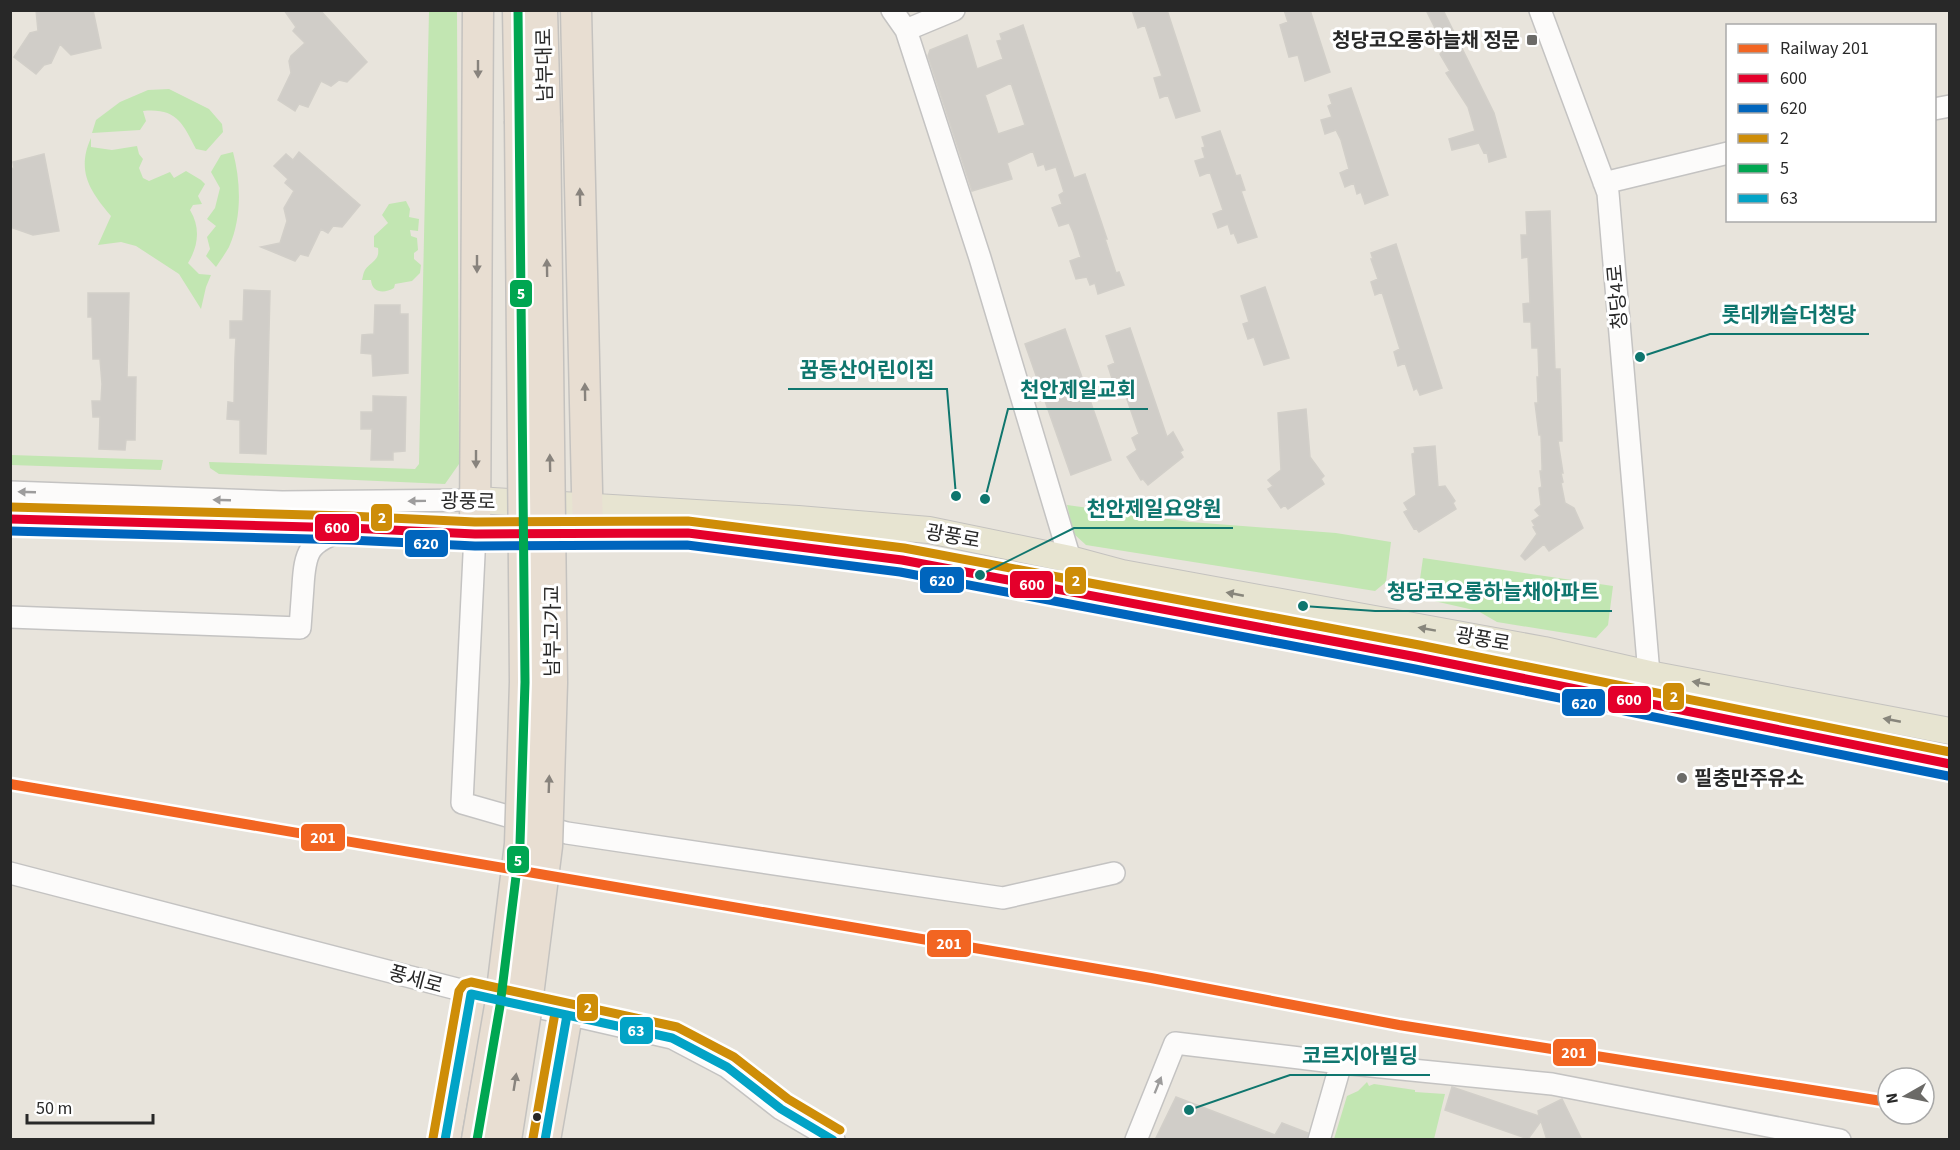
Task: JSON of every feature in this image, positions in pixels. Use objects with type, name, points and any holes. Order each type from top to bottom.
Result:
[{"type":"highway","points":[[474,534],[478,10]]},
{"type":"highway","name":"남부대로","points":[[518,10],[533,121]]},
{"type":"highway","name":"남부대로","points":[[533,121],[542,10]]},
{"type":"highway","points":[[576,10],[588,520]]},
{"type":"highway","name":"남부고가교","points":[[477,1140],[500,1006],[520,844],[525,682],[533,121]]},
{"type":"highway","name":"남부고가교","points":[[506,1140],[526,1011],[546,846],[552,683],[533,121]]},
{"type":"highway","points":[[445,1140],[471,994]]},
{"type":"highway","points":[[545,1140],[567,1015]]},
{"type":"main road","name":"광풍로","points":[[476,500],[588,520],[902,560],[1645,702],[1950,764]]},
{"type":"main road","name":"광풍로","points":[[474,534],[588,520],[929,530],[1070,559],[1122,573],[1544,650],[1649,674],[1950,731]]},
{"type":"street","points":[[892,10],[906,30],[980,258],[1070,559],[1067,591]]},
{"type":"street","points":[[906,30],[954,10]]},
{"type":"street","name":"청당4로","points":[[1540,10],[1608,193],[1649,674],[1645,702]]},
{"type":"street","points":[[1604,183],[1726,153]]},
{"type":"street","name":"광풍로","points":[[10,492],[282,502],[476,500]]},
{"type":"street","name":"광풍로","points":[[10,519],[349,528],[474,534],[462,804],[567,833],[1003,898],[1114,873]]},
{"type":"street","points":[[272,526],[298,549],[304,560]]},
{"type":"street","points":[[10,616],[300,628],[304,560],[322,539],[349,528]]},
{"type":"street","name":"풍세로","points":[[10,873],[471,994],[518,1002],[672,1038],[727,1067],[781,1109],[834,1140]]},
{"type":"street","points":[[1136,1140],[1175,1043],[1341,1063],[1552,1084],[1840,1140]]},
{"type":"street","points":[[1319,1140],[1341,1063]]},
{"type":"green space","points":[[429,11],[457,11],[459,464],[445,484],[219,474],[210,468],[209,462],[415,469],[419,464]]},
{"type":"green space","points":[[169,89],[209,109],[222,124],[223,132],[206,151],[196,149],[182,124],[163,112],[143,111],[146,121],[140,130],[92,133],[96,120],[120,102],[148,90]]},
{"type":"green space","points":[[91,138],[91,147],[112,150],[137,146],[143,159],[139,168],[143,178],[149,181],[170,172],[174,178],[186,171],[205,184],[198,196],[202,204],[193,205],[190,210],[196,224],[197,237],[188,263],[199,274],[211,275],[201,309],[179,274],[136,246],[121,242],[98,245],[111,216],[91,189],[85,171]]},
{"type":"green space","points":[[233,152],[238,175],[238,212],[229,247],[216,267],[206,256],[210,249],[207,237],[216,226],[207,219],[215,208],[220,188],[211,172],[221,155]]},
{"type":"green space","points":[[406,201],[410,209],[409,217],[419,219],[418,231],[410,230],[411,236],[417,238],[418,250],[414,253],[414,259],[421,265],[420,273],[412,281],[395,284],[390,290],[379,291],[374,288],[371,280],[362,280],[365,270],[378,256],[378,248],[374,247],[374,236],[388,223],[382,215],[389,204]]},
{"type":"green space","points":[[11,455],[163,460],[161,470],[11,465]]},
{"type":"green space","points":[[1067,505],[1190,522],[1336,533],[1391,542],[1386,582],[1375,591],[1086,545],[1074,534]]},
{"type":"green space","points":[[1423,558],[1613,586],[1608,625],[1596,638],[1497,622],[1478,611],[1421,598],[1419,586]]},
{"type":"green space","points":[[1367,1082],[1369,1086],[1374,1084],[1415,1090],[1415,1092],[1445,1094],[1434,1139],[1334,1139],[1347,1096],[1358,1091]]},
{"type":"building","points":[[36,10],[93,10],[101,48],[71,55],[60,44],[51,63],[44,65],[36,74],[14,57],[30,33],[38,31]]},
{"type":"building","points":[[284,10],[320,10],[367,62],[347,82],[339,80],[331,86],[321,81],[308,107],[299,104],[295,111],[278,100],[291,73],[289,61],[291,56],[305,43],[293,31],[296,27]]},
{"type":"building","points":[[1132,10],[1167,10],[1200,111],[1176,118],[1168,95],[1160,98],[1154,78],[1162,76],[1145,25],[1138,28]]},
{"type":"building","points":[[1284,10],[1310,10],[1330,72],[1305,81],[1298,55],[1289,57],[1280,25],[1288,22]]},
{"type":"building","points":[[1426,10],[1443,10],[1494,113],[1506,157],[1489,162],[1487,152],[1484,153],[1479,143],[1452,150],[1449,139],[1475,131],[1468,107],[1446,73],[1450,71],[1440,54],[1442,52],[1439,46],[1443,44]]},
{"type":"building","points":[[1023,25],[1074,178],[1085,174],[1116,273],[1119,272],[1124,285],[1098,294],[1095,283],[1090,285],[1087,277],[1076,279],[1070,261],[1081,257],[1073,232],[1069,223],[1059,226],[1052,208],[1062,204],[1059,195],[1064,192],[1056,167],[1046,170],[1044,164],[1038,166],[1033,151],[1007,163],[1012,179],[972,191],[928,56],[930,50],[967,35],[977,69],[1003,59],[997,41],[1002,40],[1000,34]],"holes":[[[1011,83],[1025,125],[998,134],[985,95]]]},
{"type":"building","points":[[1351,88],[1388,195],[1365,204],[1361,192],[1357,194],[1354,183],[1345,187],[1340,173],[1349,169],[1341,140],[1336,130],[1325,134],[1321,120],[1332,117],[1328,106],[1332,104],[1329,95]]},
{"type":"building","points":[[1220,131],[1236,176],[1240,175],[1245,190],[1241,191],[1257,237],[1238,243],[1234,233],[1231,234],[1228,224],[1218,228],[1213,214],[1223,210],[1220,201],[1210,172],[1200,176],[1195,161],[1205,158],[1202,137]]},
{"type":"building","points":[[299,152],[360,205],[342,227],[333,226],[328,233],[321,229],[308,256],[300,254],[295,261],[261,247],[280,243],[287,221],[284,208],[294,191],[285,183],[288,179],[274,166],[286,154],[293,160]]},
{"type":"building","points":[[44,154],[59,231],[33,235],[10,227],[10,169],[14,168],[13,162]]},
{"type":"building","points":[[1550,211],[1555,369],[1560,369],[1562,441],[1558,441],[1563,473],[1561,473],[1563,482],[1561,483],[1565,503],[1574,508],[1583,528],[1549,551],[1544,544],[1525,560],[1521,556],[1537,534],[1532,521],[1540,516],[1535,510],[1541,505],[1539,488],[1542,487],[1540,471],[1542,471],[1542,465],[1541,435],[1539,435],[1535,403],[1538,403],[1538,348],[1532,348],[1531,322],[1524,322],[1523,304],[1530,303],[1528,257],[1522,258],[1521,235],[1527,235],[1526,212]]},
{"type":"building","points":[[1396,244],[1442,388],[1420,395],[1417,388],[1414,390],[1405,363],[1398,366],[1394,352],[1400,349],[1382,292],[1375,295],[1371,282],[1378,279],[1371,253]]},
{"type":"building","points":[[1265,287],[1289,358],[1264,365],[1254,337],[1248,339],[1243,324],[1249,322],[1241,296]]},
{"type":"building","points":[[244,290],[270,291],[266,454],[240,453],[240,420],[227,419],[228,402],[234,403],[236,338],[230,338],[230,321],[243,321]]},
{"type":"building","points":[[88,293],[129,293],[127,377],[136,377],[135,440],[126,440],[125,450],[99,449],[100,417],[93,417],[92,401],[101,401],[102,384],[100,359],[93,359],[92,317],[88,317]]},
{"type":"building","points":[[375,305],[400,305],[400,314],[408,314],[408,373],[373,376],[372,354],[361,353],[362,335],[374,334]]},
{"type":"building","points":[[1130,328],[1167,437],[1173,432],[1183,450],[1180,452],[1183,457],[1148,485],[1143,479],[1141,480],[1127,457],[1137,450],[1132,438],[1139,434],[1122,385],[1115,388],[1108,366],[1115,363],[1106,336]]},
{"type":"building","points":[[1065,329],[1111,460],[1071,475],[1025,344]]},
{"type":"building","points":[[373,396],[406,397],[405,451],[393,452],[393,460],[371,460],[372,429],[361,429],[361,412],[373,412]]},
{"type":"building","points":[[1306,409],[1310,457],[1324,476],[1321,479],[1324,484],[1288,509],[1285,505],[1281,508],[1268,489],[1273,486],[1268,480],[1281,470],[1278,413]]},
{"type":"building","points":[[1435,446],[1438,487],[1445,486],[1455,501],[1453,503],[1456,509],[1419,532],[1416,528],[1414,529],[1404,512],[1408,510],[1404,503],[1416,495],[1412,454],[1415,453],[1414,448]]},
{"type":"building","points":[[1452,1087],[1539,1116],[1538,1111],[1562,1099],[1582,1140],[1547,1140],[1541,1121],[1528,1139],[1445,1110]]},
{"type":"building","points":[[1176,1097],[1275,1135],[1282,1123],[1308,1133],[1307,1140],[1155,1140]]},
{"type":"rail line","name":"201","points":[[10,784],[1151,978],[1399,1025],[1876,1100]]},
{"type":"transit line","name":"5","points":[[477,1140],[500,1006],[520,844],[525,682],[518,10]]},
{"type":"transit line","name":"2","points":[[10,507],[349,516],[475,522],[688,521],[904,548],[1419,645],[1950,752]]},
{"type":"transit line","name":"600","points":[[10,519],[349,528],[475,534],[688,533],[902,560],[1417,657],[1950,764]]},
{"type":"transit line","name":"620","points":[[10,531],[349,540],[475,546],[687,545],[900,572],[1415,669],[1948,776]]},
{"type":"transit line","name":"2","points":[[433,1138],[459,991],[464,984],[471,982],[677,1027],[734,1057],[788,1099],[840,1130]]},
{"type":"transit line","name":"63","points":[[445,1140],[471,994],[672,1038],[727,1067],[781,1109],[833,1140]]},
{"type":"transit line","name":"2","points":[[533,1138],[555,1013]]},
{"type":"transit line","name":"63","points":[[545,1140],[567,1015]]},
{"type":"place","name":"청당코오롱하늘채 정문","points":[[1532,40]]},
{"type":"place","name":"롯데캐슬더청당","points":[[1640,357]]},
{"type":"place","name":"꿈동산어린이집","points":[[956,496]]},
{"type":"place","name":"천안제일교회","points":[[985,499]]},
{"type":"place","name":"천안제일요양원","points":[[980,575]]},
{"type":"place","name":"청당코오롱하늘채아파트","points":[[1303,606]]},
{"type":"place","name":"필충만주유소","points":[[1682,778]]},
{"type":"place","name":"코르지아빌딩","points":[[1189,1110]]}]
